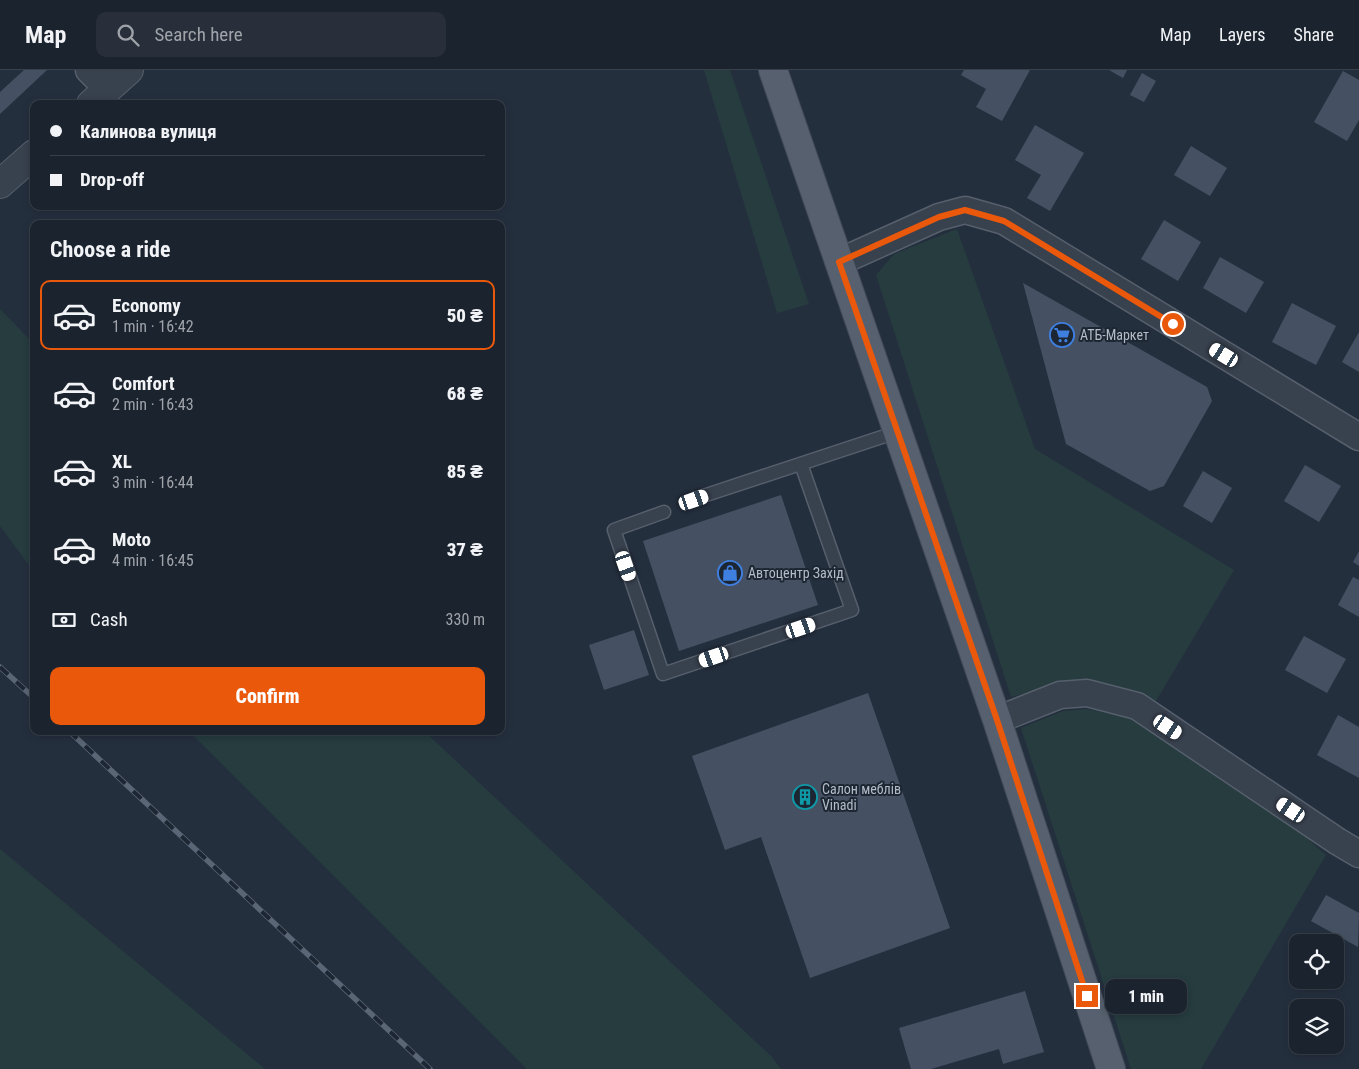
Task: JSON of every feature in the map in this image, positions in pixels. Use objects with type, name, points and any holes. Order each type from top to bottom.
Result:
[{"type":"main road","points":[[773,70],[997,720],[1111,1069]]},
{"type":"street","points":[[96,87],[129,70]]},
{"type":"street","points":[[0,184],[30,158]]},
{"type":"street","points":[[839,262],[939,217],[965,210],[1004,221],[1359,437]]},
{"type":"street","points":[[997,720],[1060,695],[1087,693],[1137,706],[1359,854]]},
{"type":"lane","points":[[694,500],[897,432]]},
{"type":"lane","points":[[664,512],[614,530],[663,674],[852,610],[801,464]]},
{"type":"green space","points":[[704,70],[730,70],[809,304],[777,313]]},
{"type":"green space","points":[[957,229],[1035,449],[1234,570],[1153,706],[1057,685],[1011,697],[876,275],[894,254]]},
{"type":"green space","points":[[0,309],[30,340],[30,567],[0,526]]},
{"type":"green space","points":[[1086,709],[1137,718],[1274,809],[1326,855],[1201,1069],[1131,1069],[1021,728],[1063,711]]},
{"type":"green space","points":[[193,735],[428,735],[772,1057],[781,1069],[527,1069]]},
{"type":"green space","points":[[0,849],[265,1069],[0,1069]]},
{"type":"building","points":[[24,70],[47,70],[0,114],[0,92]]},
{"type":"building","points":[[964,70],[1030,70],[1002,121],[976,107],[986,89],[961,75]]},
{"type":"building","points":[[1109,70],[1127,70],[1123,78]]},
{"type":"building","points":[[1343,71],[1359,80],[1359,120],[1347,141],[1314,122]]},
{"type":"building","points":[[1142,73],[1156,81],[1144,102],[1130,95]]},
{"type":"building","points":[[1035,125],[1084,153],[1050,211],[1027,198],[1041,175],[1015,160]]},
{"type":"building","points":[[1191,146],[1227,168],[1210,196],[1174,175]]},
{"type":"building","points":[[1164,220],[1201,242],[1178,281],[1141,259]]},
{"type":"building","points":[[1220,257],[1264,282],[1246,313],[1203,288]]},
{"type":"building","points":[[1023,283],[1207,387],[1212,401],[1164,486],[1150,491],[1066,444]]},
{"type":"building","points":[[1292,303],[1336,326],[1316,365],[1272,342]]},
{"type":"building","points":[[1359,332],[1359,372],[1342,362]]},
{"type":"building","points":[[1305,465],[1341,486],[1319,522],[1284,501]]},
{"type":"building","points":[[1203,471],[1232,488],[1212,523],[1183,506]]},
{"type":"building","name":"Автоцентр Захід","points":[[781,495],[818,605],[679,651],[643,541]]},
{"type":"building","points":[[1359,551],[1359,566],[1353,562]]},
{"type":"building","points":[[1353,577],[1359,580],[1359,617],[1338,605]]},
{"type":"building","points":[[634,630],[649,675],[604,690],[589,645]]},
{"type":"building","points":[[1304,636],[1346,659],[1327,693],[1285,670]]},
{"type":"building","name":"Салон меблів Vinadi","points":[[868,693],[950,928],[810,978],[761,837],[725,850],[692,756]]},
{"type":"building","points":[[1338,715],[1359,727],[1359,778],[1317,755]]},
{"type":"building","points":[[1326,895],[1359,913],[1358,947],[1344,939],[1344,934],[1334,934],[1311,921]]},
{"type":"building","points":[[1025,991],[1044,1052],[1003,1064],[999,1049],[931,1069],[911,1069],[899,1028]]},
{"type":"railway","points":[[0,667],[30,694]]},
{"type":"railway","points":[[73,735],[430,1069]]},
{"type":"place","name":"АТБ-Маркет","points":[[1062,335]]},
{"type":"place","name":"Автоцентр Захід","points":[[730,573]]},
{"type":"place","name":"Салон меблів Vinadi","points":[[805,797]]},
{"type":"route","points":[[1087,996],[997,720],[839,262],[939,217],[965,210],[1004,221],[1173,324]]}]
